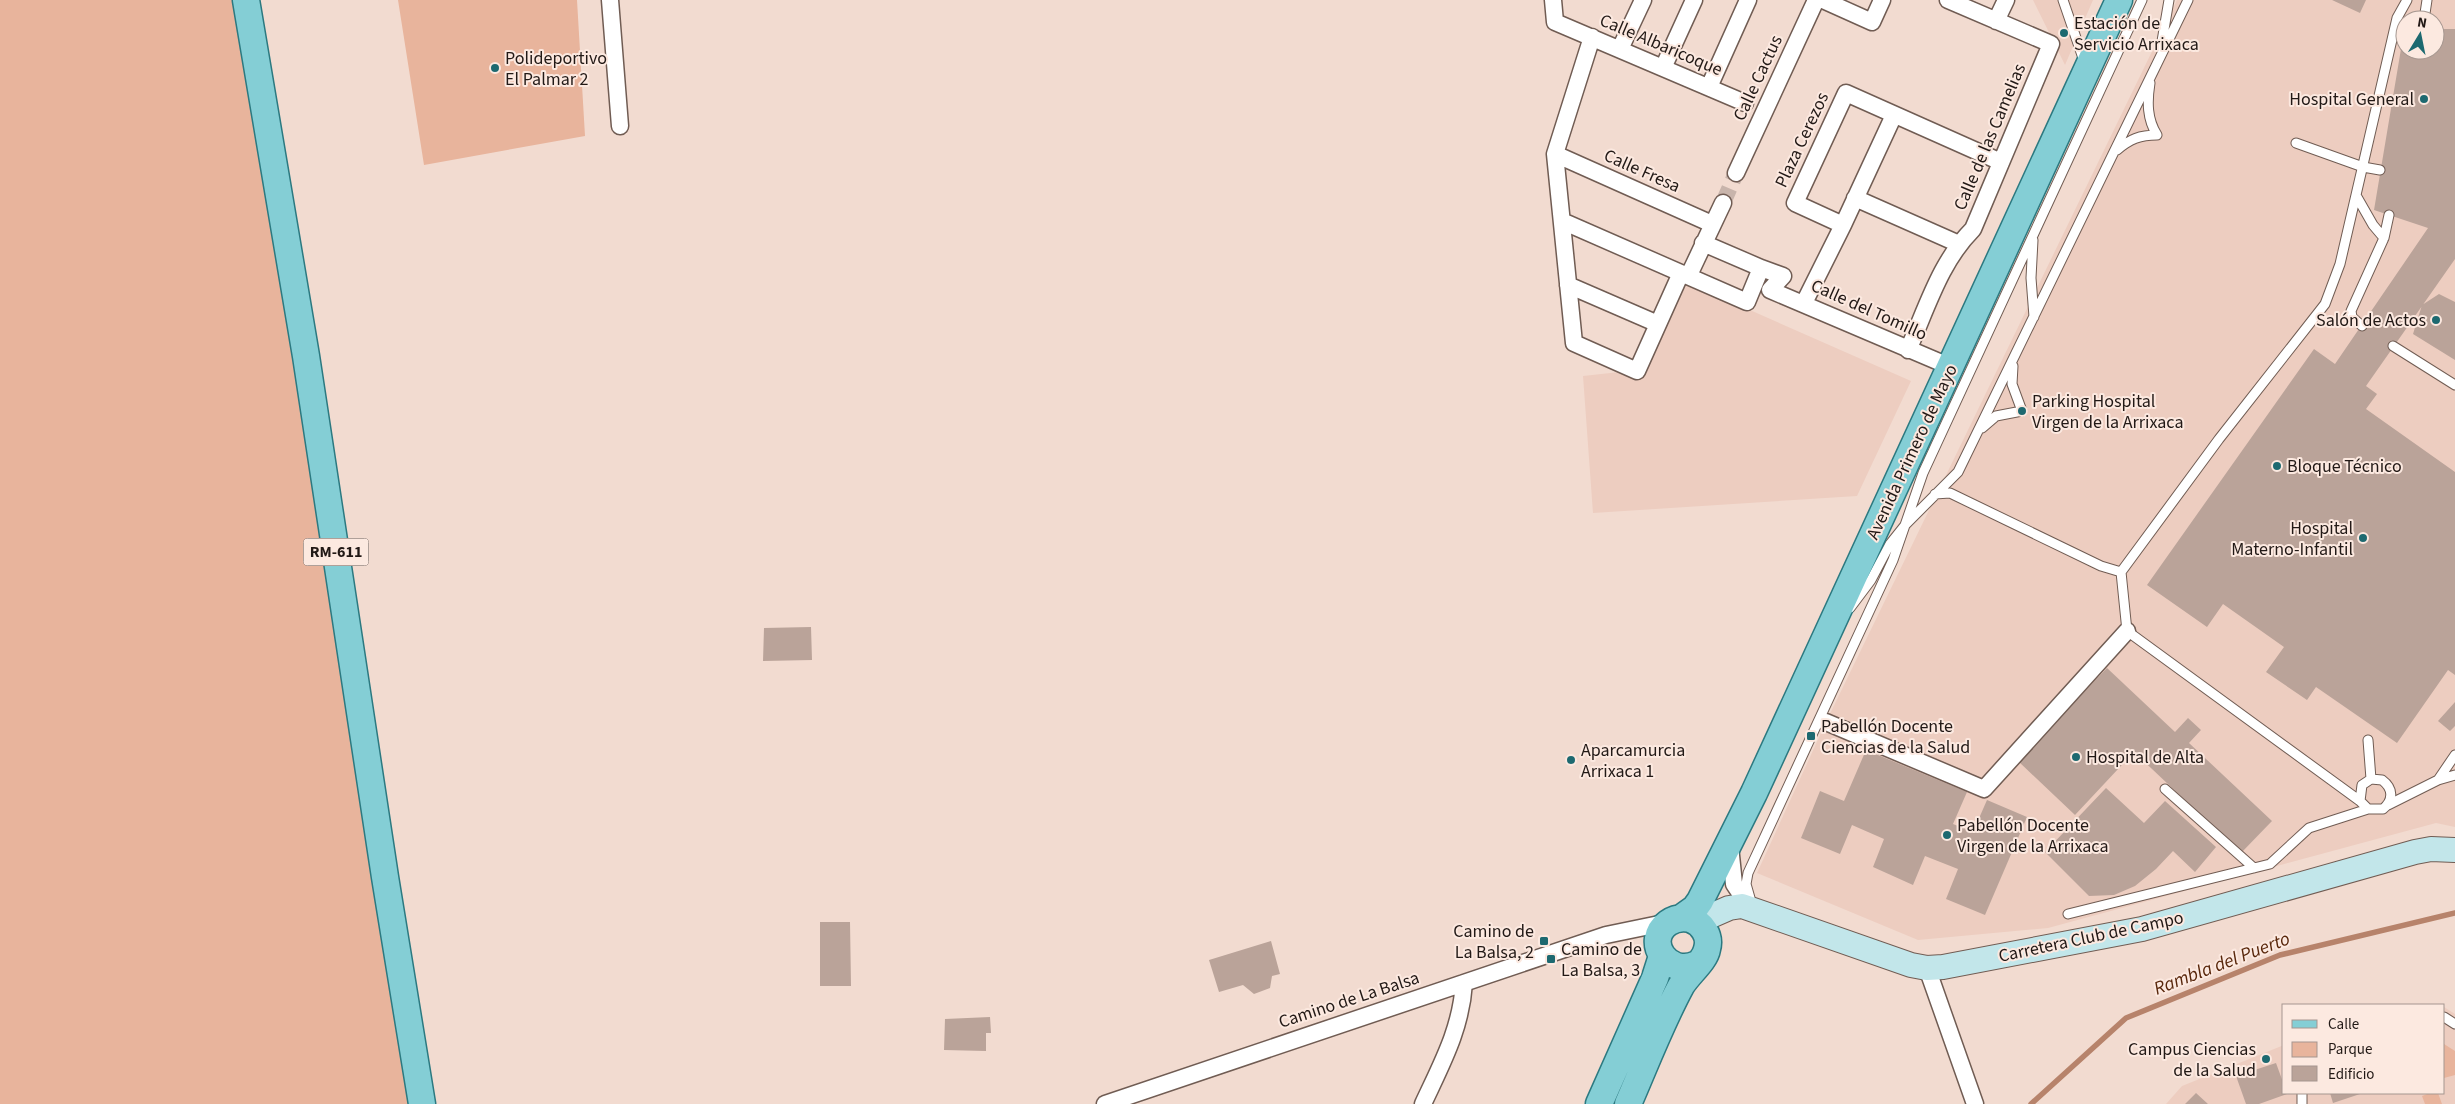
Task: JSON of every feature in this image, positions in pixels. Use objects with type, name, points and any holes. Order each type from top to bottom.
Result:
[{"type":"main road","name":"RM-611","points":[[246,0],[306,356],[385,877],[422,1104]]},
{"type":"main road","name":"Avenida Primero de Mayo","points":[[1694,927],[1732,836],[1754,793],[1951,367],[2036,197],[2087,71],[2119,0]]},
{"type":"main road","points":[[1660,952],[1671,965],[1684,968],[1694,927]]},
{"type":"main road","points":[[1599,1104],[1655,978],[1660,952],[1661,931],[1694,927]]},
{"type":"main road","points":[[1628,1104],[1680,988],[1694,927]]},
{"type":"street","points":[[610,0],[620,126]]},
{"type":"street","name":"Calle Albaricoque","points":[[1553,0],[1554,22],[1745,103]]},
{"type":"street","points":[[1620,49],[1643,0]]},
{"type":"street","points":[[1663,68],[1694,0]]},
{"type":"street","points":[[1709,87],[1748,0]]},
{"type":"street","name":"Calle Cactus","points":[[1736,173],[1816,0]]},
{"type":"street","points":[[1824,0],[1872,22],[1882,0]]},
{"type":"street","points":[[1948,0],[1996,21],[2006,0]]},
{"type":"street","name":"Calle de las Camelias","points":[[1908,350],[1947,260],[1973,229],[2051,44],[1996,21]]},
{"type":"street","points":[[1592,37],[1556,154],[1574,343],[1636,371],[1658,324],[1723,203]]},
{"type":"street","name":"Plaza Cerezos","points":[[1843,225],[1795,203],[1846,93],[1894,115]]},
{"type":"street","points":[[1804,303],[1894,115],[2001,162]]},
{"type":"street","name":"Calle Fresa","points":[[1556,154],[1712,224]]},
{"type":"street","points":[[1855,198],[1959,244]]},
{"type":"street","points":[[1562,221],[1748,302],[1761,268],[1703,243]]},
{"type":"street","name":"Calle del Tomillo","points":[[1761,268],[1783,276],[1770,290],[1951,367]]},
{"type":"street","points":[[1568,285],[1658,324]]},
{"type":"street","points":[[1826,722],[1984,789],[2127,631]]},
{"type":"street","points":[[1694,927],[1718,922],[1750,910],[1740,896],[1733,878],[1730,856],[1732,836]]},
{"type":"street","name":"Carretera Club de Campo","points":[[1750,910],[1911,965],[1927,968],[2123,933],[2415,852],[2430,849],[2455,850]]},
{"type":"street","name":"Camino de La Balsa","points":[[1111,1103],[1344,1022],[1606,935],[1694,927]]},
{"type":"street","name":"Camino de La Balsa","points":[[1606,935],[1634,938],[1660,952]]},
{"type":"street","points":[[1927,968],[1975,1104]]},
{"type":"street","points":[[1423,1104],[1455,1034],[1462,1009],[1464,983]]},
{"type":"lane","points":[[2063,0],[2087,71]]},
{"type":"lane","points":[[1750,910],[1758,908],[1750,899],[1746,884],[1748,872],[1886,574],[1906,524],[1923,473],[2142,0]]},
{"type":"lane","points":[[2159,58],[2169,0]]},
{"type":"lane","points":[[1830,629],[1861,595],[1885,551],[1906,524],[1956,474],[2188,0]]},
{"type":"lane","points":[[2368,809],[2360,801],[2127,631],[2121,572],[2219,438],[2324,304],[2340,264],[2398,18],[2408,0]]},
{"type":"lane","points":[[2114,151],[2128,140],[2141,135],[2157,135],[2149,123],[2148,100],[2152,74]]},
{"type":"lane","points":[[2296,143],[2362,167],[2380,170]]},
{"type":"lane","points":[[2034,317],[2031,278],[2036,197]]},
{"type":"lane","points":[[2357,197],[2372,225],[2384,238]]},
{"type":"lane","points":[[2362,326],[2352,318],[2351,311],[2384,238],[2389,215]]},
{"type":"lane","points":[[2394,346],[2455,385]]},
{"type":"lane","points":[[1976,436],[1984,425],[1996,416],[2022,411],[2012,384],[2012,370],[2016,354]]},
{"type":"lane","points":[[1956,474],[1954,490],[1957,496]]},
{"type":"lane","points":[[1934,494],[1950,493],[2101,566],[2121,572]]},
{"type":"lane","points":[[2368,740],[2371,779]]},
{"type":"lane","points":[[2438,780],[2455,755]]},
{"type":"lane","points":[[2068,914],[2270,864],[2309,828],[2368,809],[2378,811],[2438,780],[2455,775]]},
{"type":"lane","points":[[2360,801],[2362,785],[2371,779],[2382,780],[2390,788],[2388,806]]},
{"type":"lane","points":[[2165,790],[2254,868]]},
{"type":"shaded area","name":"Estación de Servicio Arrixaca","points":[[2033,0],[2093,0],[2065,65]]},
{"type":"shaded area","points":[[2177,0],[2455,0],[2455,827],[2436,823],[2048,928],[1918,940],[1757,873],[1826,722]]},
{"type":"shaded area","points":[[1684,281],[1911,381],[1857,496],[1593,513],[1583,376],[1647,369]]},
{"type":"shaded area","name":"Campus Ciencias de la Salud","points":[[2445,1008],[2455,1014],[2455,1104],[2166,1104],[2182,1086],[2282,1046],[2282,1094],[2445,1094]]},
{"type":"green space","points":[[0,0],[235,0],[422,1104],[0,1104]]},
{"type":"green space","name":"Polideportivo El Palmar 2","points":[[398,0],[577,0],[585,136],[424,165]]},
{"type":"green space","points":[[2445,1045],[2455,1051],[2455,1075],[2445,1078]]},
{"type":"green space","points":[[2438,1094],[2442,1104],[2425,1104],[2422,1096]]},
{"type":"building","points":[[2332,0],[2366,0],[2360,13]]},
{"type":"building","points":[[2445,29],[2455,29],[2455,259],[2366,386],[2377,394],[2366,409],[2455,472],[2455,675],[2448,670],[2397,743],[2316,687],[2307,700],[2266,672],[2284,647],[2223,604],[2207,627],[2147,585],[2314,349],[2335,364],[2428,228],[2374,210],[2399,60],[2445,60]]},
{"type":"building","name":"Salón de Actos","points":[[2439,294],[2455,302],[2455,360],[2413,334],[2422,305]]},
{"type":"building","points":[[811,627],[812,660],[763,661],[764,628]]},
{"type":"building","name":"Hospital de Alta","points":[[2107,668],[2175,732],[2188,718],[2201,730],[2189,743],[2272,821],[2241,853],[2134,752],[2075,815],[2018,761]]},
{"type":"building","points":[[2455,702],[2455,726],[2450,731],[2438,721]]},
{"type":"building","name":"Pabellón Docente Virgen de la Arrixaca","points":[[1866,750],[1967,792],[1953,824],[1973,832],[1987,800],[2027,817],[1985,915],[1946,899],[1958,869],[1925,856],[1913,885],[1873,867],[1884,839],[1852,825],[1840,854],[1801,838],[1820,791],[1844,801]]},
{"type":"building","points":[[2106,788],[2144,823],[2165,801],[2216,847],[2195,872],[2173,851],[2156,869],[2135,886],[2114,895],[2089,896],[2045,852]]},
{"type":"building","points":[[820,922],[850,922],[851,986],[820,986]]},
{"type":"building","points":[[1271,941],[1280,974],[1272,976],[1270,988],[1254,994],[1243,985],[1219,992],[1209,960]]},
{"type":"building","points":[[990,1017],[991,1033],[986,1033],[986,1051],[944,1050],[945,1019]]},
{"type":"building","points":[[2276,1063],[2282,1080],[2282,1094],[2287,1094],[2259,1104],[2246,1104],[2236,1076]]},
{"type":"building","points":[[2196,1093],[2208,1104],[2185,1104]]},
{"type":"building","points":[[2330,1094],[2360,1094],[2333,1103]]},
{"type":"waterway","name":"Rambla del Puerto","points":[[2031,1104],[2126,1018],[2280,955],[2455,913]]},
{"type":"tunnel","points":[[1723,203],[1736,173]]},
{"type":"place","name":"Estación de Servicio Arrixaca","points":[[2064,33]]},
{"type":"place","name":"Polideportivo El Palmar 2","points":[[495,68]]},
{"type":"place","name":"Hospital General","points":[[2424,99]]},
{"type":"place","name":"Salón de Actos","points":[[2436,320]]},
{"type":"place","name":"Parking Hospital Virgen de la Arrixaca","points":[[2022,411]]},
{"type":"place","name":"Bloque Técnico","points":[[2277,466]]},
{"type":"place","name":"Hospital Materno-Infantil","points":[[2363,538]]},
{"type":"place","name":"Pabellón Docente Ciencias de la Salud","points":[[1811,736]]},
{"type":"place","name":"Hospital de Alta","points":[[2076,757]]},
{"type":"place","name":"Aparcamurcia Arrixaca 1","points":[[1571,760]]},
{"type":"place","name":"Pabellón Docente Virgen de la Arrixaca","points":[[1947,835]]},
{"type":"place","name":"Camino de La Balsa, 2","points":[[1544,941]]},
{"type":"place","name":"Camino de La Balsa, 3","points":[[1551,959]]},
{"type":"place","name":"Campus Ciencias de la Salud","points":[[2266,1059]]}]
